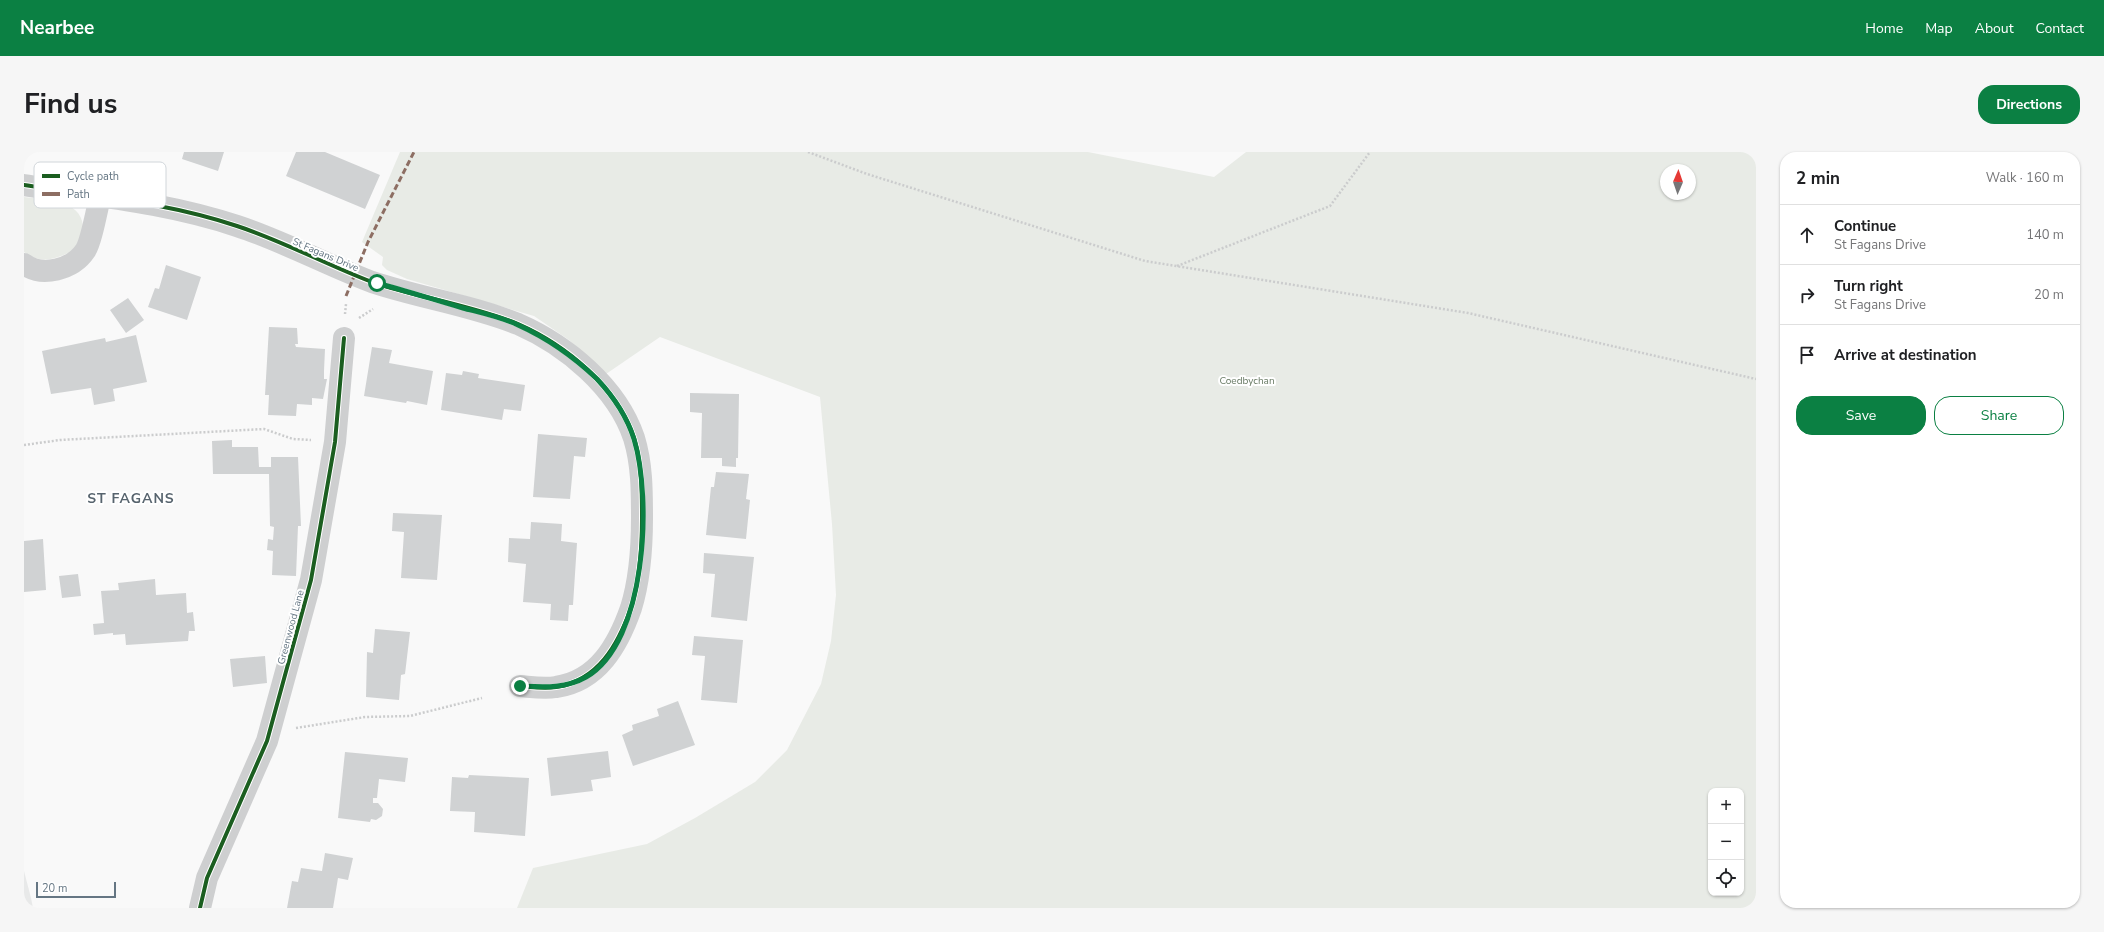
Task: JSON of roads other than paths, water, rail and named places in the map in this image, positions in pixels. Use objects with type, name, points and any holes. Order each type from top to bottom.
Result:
[{"type":"street","name":"St Fagans Drive","points":[[24,185],[34,187]]},
{"type":"street","points":[[24,264],[44,271],[61,269],[78,259],[86,250],[97,208]]},
{"type":"street","name":"St Fagans Drive","points":[[165,208],[183,211],[237,226],[362,278],[517,324],[559,348],[598,380],[626,420],[637,453],[642,480],[642,544],[633,599],[614,647],[602,664],[587,677],[571,684],[553,688],[520,686]]},
{"type":"street","name":"Greenwood Lane","points":[[200,908],[207,878],[269,732],[311,580],[335,442],[344,329]]},
{"type":"district","name":"ST FAGANS","points":[[131,498]]},
{"type":"park label","name":"Coedbychan","points":[[1247,380]]}]
